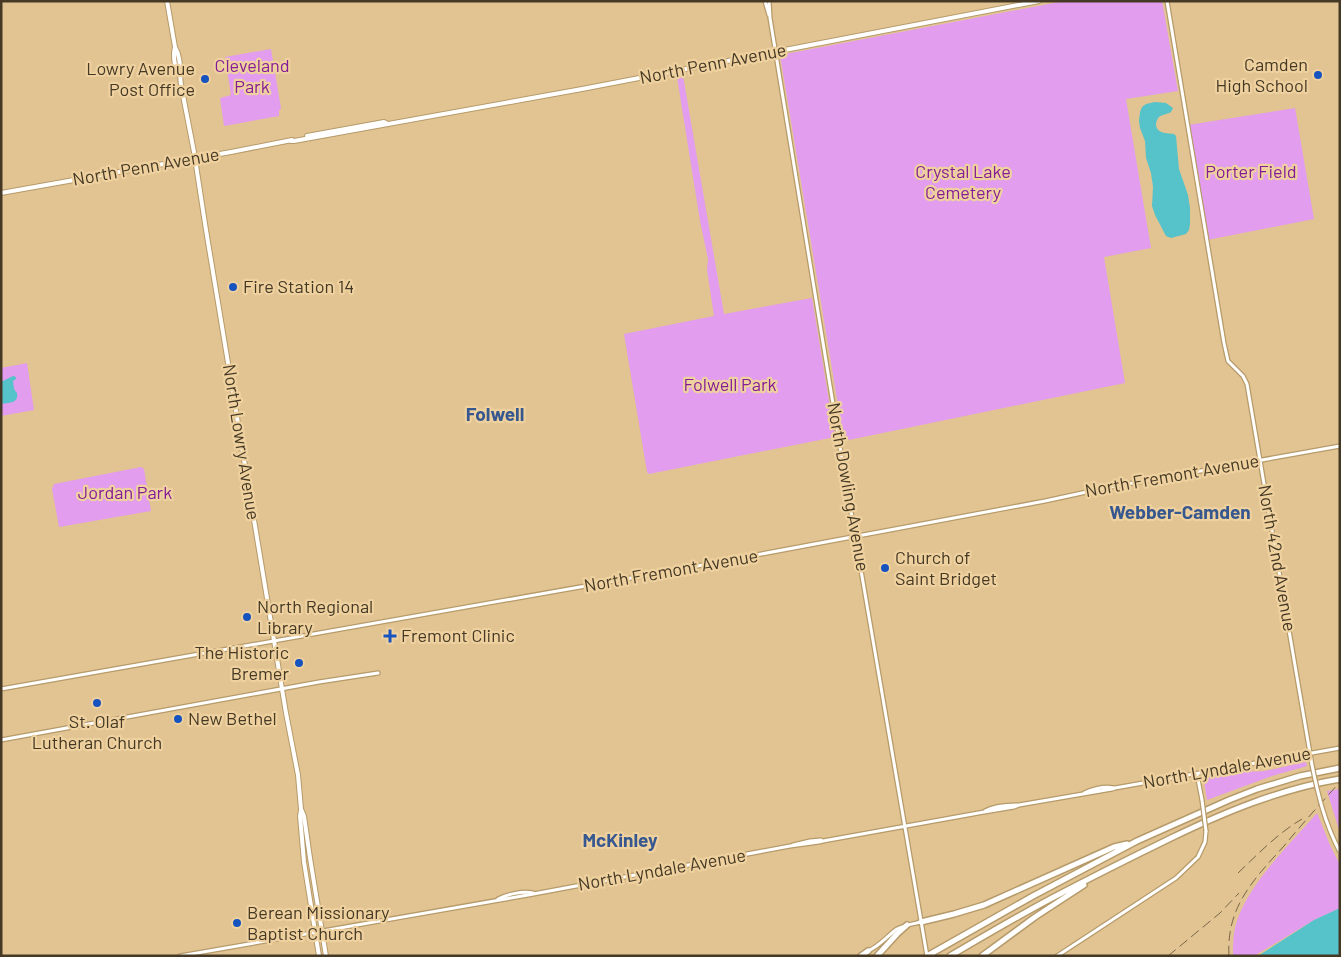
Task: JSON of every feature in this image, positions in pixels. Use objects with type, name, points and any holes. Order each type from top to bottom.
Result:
[{"type":"highway","points":[[927,956],[1038,893],[1137,841],[1257,789],[1300,776],[1340,768]]},
{"type":"highway","points":[[950,956],[1051,899],[1186,830],[1288,790],[1340,779]]},
{"type":"highway","points":[[921,922],[984,905],[1114,847],[1137,841]]},
{"type":"highway","points":[[982,956],[1057,902],[1127,860]]},
{"type":"highway","points":[[877,956],[907,925]]},
{"type":"highway","points":[[861,956],[868,951]]},
{"type":"main road","name":"North Lowry Avenue","points":[[167,1],[175,46],[173,52],[176,71],[179,74],[195,158],[282,689],[298,775],[303,853],[319,956]]},
{"type":"main road","name":"North Penn Avenue","points":[[1,193],[582,89],[1039,1]]},
{"type":"main road","name":"North Lowry Avenue","points":[[301,809],[304,816],[326,956]]},
{"type":"street","name":"North Dowling Avenue","points":[[765,1],[776,52],[927,956]]},
{"type":"street","name":"North Dowling Avenue","points":[[769,1],[770,18]]},
{"type":"street","name":"North 42nd Avenue","points":[[1167,1],[1226,357],[1231,365],[1243,376],[1247,384],[1312,764],[1319,798],[1340,852]]},
{"type":"street","name":"North Fremont Avenue","points":[[1,689],[665,572],[1045,502],[1054,498],[1105,488],[1340,446]]},
{"type":"street","points":[[1,740],[378,673]]},
{"type":"street","name":"North Lyndale Avenue","points":[[180,956],[498,899],[525,892],[534,893],[810,841],[984,812],[991,808],[1082,794],[1090,790],[1108,787],[1115,788],[1340,748]]},
{"type":"street","points":[[1057,956],[1176,878],[1198,857],[1205,842],[1206,831],[1197,774]]},
{"type":"street","points":[[868,951],[879,946],[898,928],[921,922]]},
{"type":"green space","name":"Crystal Lake Cemetery","points":[[1064,1],[1162,1],[1178,91],[1126,99],[1151,248],[1104,257],[1125,383],[844,441],[780,55]]},
{"type":"green space","name":"Cleveland Park","points":[[271,49],[281,108],[279,116],[224,126],[220,98],[231,95],[225,57]]},
{"type":"green space","name":"Folwell Park","points":[[682,70],[724,314],[812,298],[835,437],[649,474],[647,472],[624,334],[714,316],[707,270],[708,259],[700,221],[676,71]]},
{"type":"green space","name":"Porter Field","points":[[1295,108],[1314,219],[1207,240],[1188,125]]},
{"type":"green space","points":[[27,363],[34,410],[1,416],[1,368]]},
{"type":"green space","name":"Jordan Park","points":[[141,467],[144,469],[151,511],[59,527],[52,489],[54,484]]},
{"type":"green space","points":[[1306,762],[1307,766],[1272,776],[1207,800],[1204,781],[1214,774],[1264,771]]},
{"type":"green space","points":[[1340,789],[1340,833],[1327,791]]},
{"type":"green space","points":[[1317,813],[1340,865],[1340,908],[1314,920],[1254,956],[1233,956],[1236,925],[1251,892],[1272,864]]},
{"type":"water","points":[[1155,102],[1166,103],[1173,108],[1171,112],[1159,117],[1156,125],[1160,132],[1176,136],[1179,169],[1188,195],[1190,208],[1189,230],[1186,234],[1171,238],[1166,236],[1152,206],[1153,187],[1151,173],[1139,121],[1142,107]]},
{"type":"water","points":[[13,376],[16,377],[13,381],[17,399],[13,402],[1,404],[1,382]]},
{"type":"water","points":[[1340,908],[1340,956],[1258,956],[1314,920]]},
{"type":"railway","points":[[1229,956],[1229,939],[1232,923],[1244,895],[1262,870],[1340,782]]},
{"type":"railway","points":[[1238,873],[1276,837],[1302,819]]},
{"type":"railway","points":[[1168,956],[1220,913],[1239,893]]},
{"type":"place","name":"Camden High School","points":[[1318,75]]},
{"type":"place","name":"Lowry Avenue Post Office","points":[[205,79]]},
{"type":"place","name":"Fire Station 14","points":[[233,287]]},
{"type":"place","name":"Church of Saint Bridget","points":[[885,568]]},
{"type":"place","name":"North Regional Library","points":[[247,617]]},
{"type":"place","name":"Fremont Clinic","points":[[390,636]]},
{"type":"place","name":"The Historic Bremer","points":[[299,663]]},
{"type":"place","name":"St. Olaf Lutheran Church","points":[[97,703]]},
{"type":"place","name":"New Bethel","points":[[178,719]]},
{"type":"place","name":"Berean Missionary Baptist Church","points":[[237,923]]},
{"type":"district","name":"Folwell","points":[[495,414]]},
{"type":"district","name":"Webber-Camden","points":[[1180,512]]},
{"type":"district","name":"McKinley","points":[[620,840]]}]
